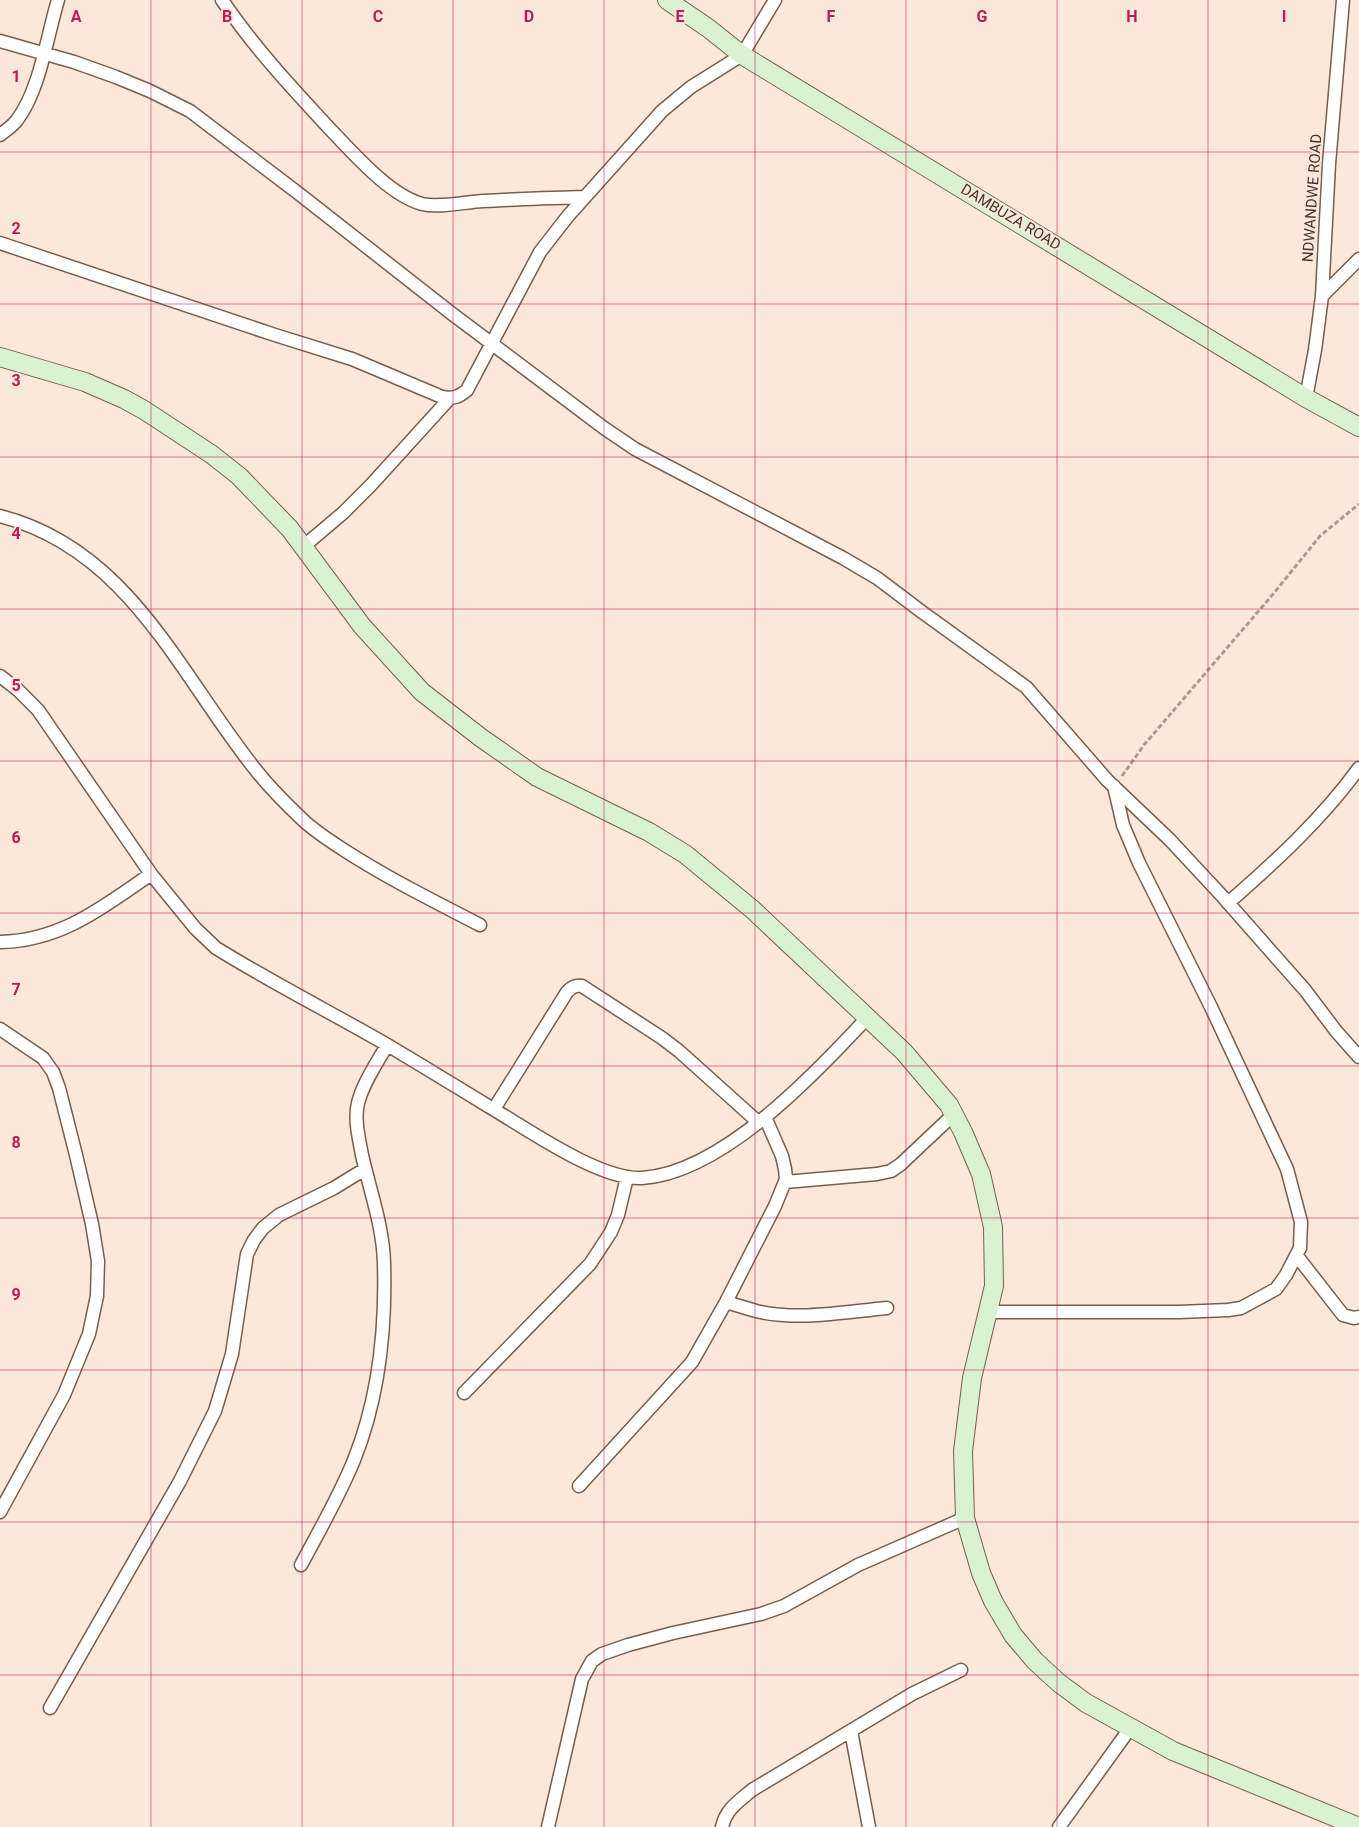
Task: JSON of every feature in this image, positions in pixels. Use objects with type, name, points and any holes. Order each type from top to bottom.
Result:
[{"type":"street","points":[[0,135],[16,122],[30,96],[44,54],[58,0]]},
{"type":"street","points":[[222,0],[288,84],[360,161],[385,182],[410,199],[422,204],[436,205],[488,200],[585,197]]},
{"type":"street","name":"DAMBUZA ROAD","points":[[667,0],[742,55],[1306,398],[1359,427]]},
{"type":"street","points":[[0,243],[352,359],[442,397],[460,396],[467,390],[540,252],[585,197],[662,111],[691,87],[742,55],[775,0]]},
{"type":"street","name":"NDWANDWE ROAD","points":[[1306,398],[1322,296],[1343,0]]},
{"type":"street","points":[[0,41],[116,77],[150,91],[190,112],[298,193],[491,344],[604,428],[635,449],[843,558],[877,578],[1026,687],[1114,786],[1170,840],[1228,903],[1305,990],[1336,1031],[1359,1057]]},
{"type":"street","points":[[1322,296],[1359,259]]},
{"type":"street","points":[[0,357],[85,382],[124,399],[211,454],[239,476],[266,502],[304,546],[362,626],[422,692],[536,777],[649,832],[685,854],[752,909],[904,1052],[954,1114],[981,1174],[993,1227],[994,1286],[972,1378],[963,1451],[965,1518],[981,1573],[993,1601],[1013,1635],[1035,1661],[1059,1683],[1086,1703],[1173,1751],[1359,1827]]},
{"type":"street","points":[[304,546],[343,513],[371,485],[450,398]]},
{"type":"street","points":[[0,516],[31,525],[62,541],[93,563],[122,589],[152,623],[255,769],[305,822],[328,840],[371,868],[480,925]]},
{"type":"street","points":[[0,676],[18,690],[38,710],[151,874],[195,928],[216,948],[387,1045],[540,1138],[604,1171],[627,1177],[642,1178],[655,1176],[690,1166],[721,1150],[808,1080],[867,1018]]},
{"type":"street","points":[[1228,903],[1286,851],[1346,786],[1359,768]]},
{"type":"street","points":[[988,1312],[1179,1312],[1241,1308],[1276,1289],[1300,1248],[1301,1222],[1286,1169],[1211,1007],[1139,863],[1123,824],[1114,786]]},
{"type":"street","points":[[0,942],[22,941],[58,931],[87,917],[151,874]]},
{"type":"street","points":[[494,1109],[567,992],[572,987],[582,986],[662,1038],[761,1119],[782,1156],[785,1169],[785,1182],[775,1206],[726,1302],[692,1362],[579,1486]]},
{"type":"street","points":[[0,1030],[43,1058],[53,1072],[60,1088],[92,1224],[98,1261],[97,1296],[89,1334],[64,1395],[0,1512]]},
{"type":"street","points":[[301,1565],[327,1518],[354,1461],[375,1389],[383,1345],[384,1261],[379,1222],[358,1135],[358,1103],[387,1045]]},
{"type":"street","points":[[785,1182],[877,1174],[891,1171],[901,1164],[954,1114]]},
{"type":"street","points":[[50,1708],[180,1481],[215,1411],[232,1354],[247,1254],[254,1240],[263,1228],[279,1216],[334,1188],[365,1169]]},
{"type":"street","points":[[464,1392],[590,1264],[611,1232],[618,1215],[627,1177]]},
{"type":"street","points":[[1297,1256],[1343,1315],[1348,1318],[1359,1317]]},
{"type":"street","points":[[726,1302],[764,1312],[817,1315],[887,1308]]},
{"type":"street","points":[[548,1827],[582,1679],[595,1658],[628,1645],[761,1614],[784,1606],[858,1566],[965,1518]]},
{"type":"street","points":[[722,1827],[726,1814],[752,1790],[912,1694],[961,1670]]},
{"type":"street","points":[[1060,1827],[1131,1727]]},
{"type":"street","points":[[851,1731],[869,1827]]},
{"type":"path","points":[[1114,786],[1144,745],[1320,536],[1359,504]]}]
